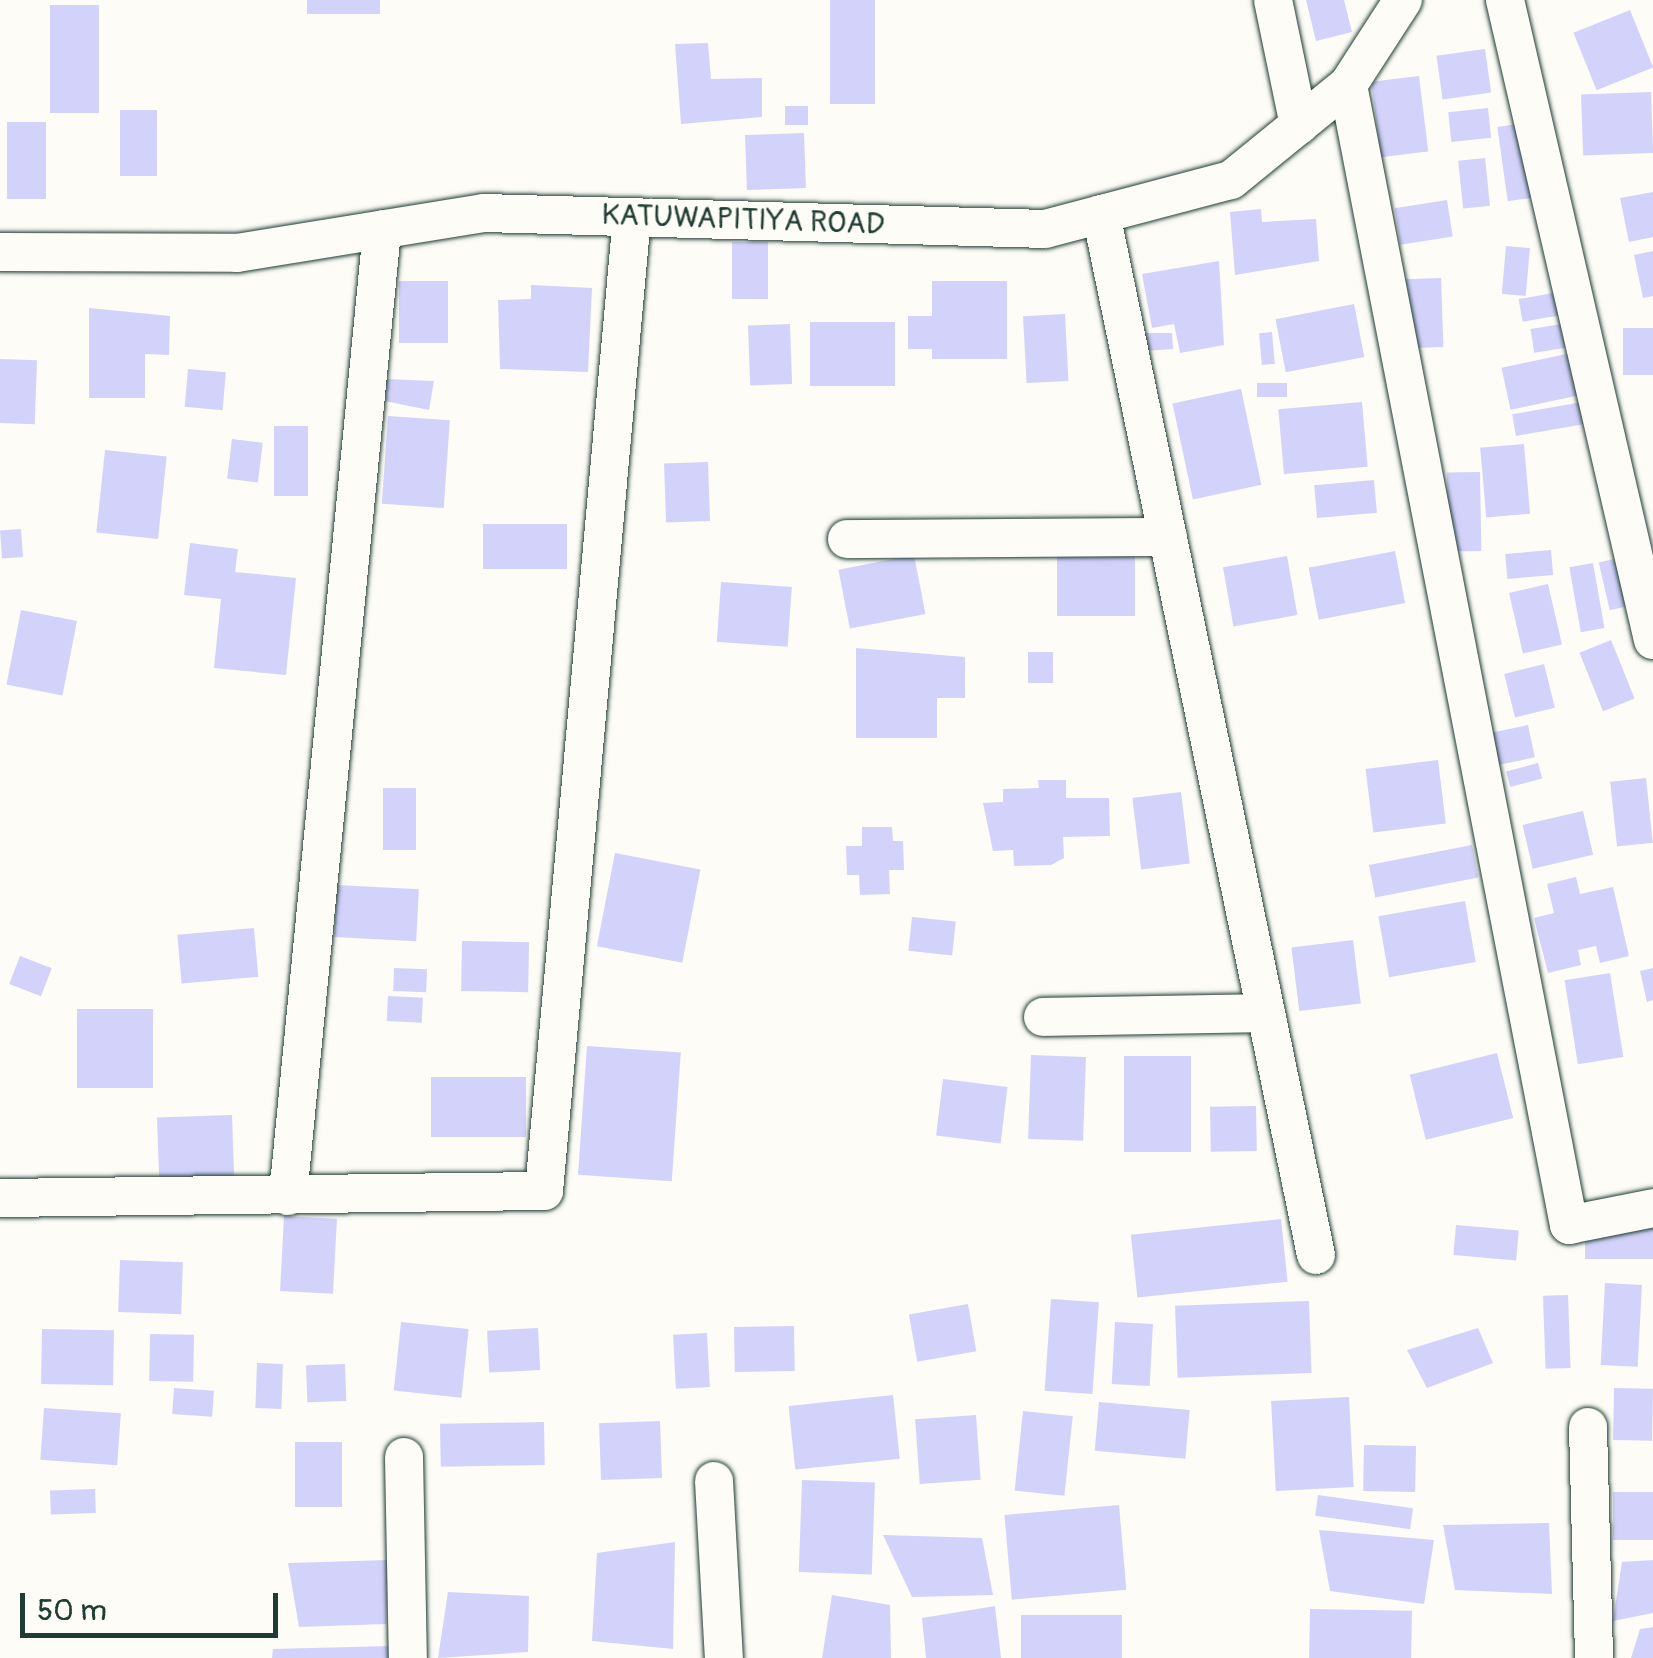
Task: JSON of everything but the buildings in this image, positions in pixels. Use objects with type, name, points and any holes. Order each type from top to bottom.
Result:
[{"type":"street","points":[[1273,0],[1300,125]]},
{"type":"street","name":"KATUWAPITIYA ROAD","points":[[0,252],[237,253],[484,214],[1045,229],[1231,180],[1348,86],[1403,0]]},
{"type":"street","points":[[1506,0],[1653,640]]},
{"type":"street","points":[[1348,86],[1569,1225],[1653,1208]]},
{"type":"street","points":[[1101,214],[1316,1255]]},
{"type":"street","points":[[0,1198],[544,1191],[632,218]]},
{"type":"street","points":[[288,1196],[382,230]]},
{"type":"street","points":[[846,540],[1168,537]]},
{"type":"street","points":[[1042,1017],[1266,1014]]},
{"type":"street","points":[[1588,1426],[1594,1658]]},
{"type":"street","points":[[404,1457],[408,1658]]},
{"type":"street","points":[[714,1481],[724,1658]]}]
